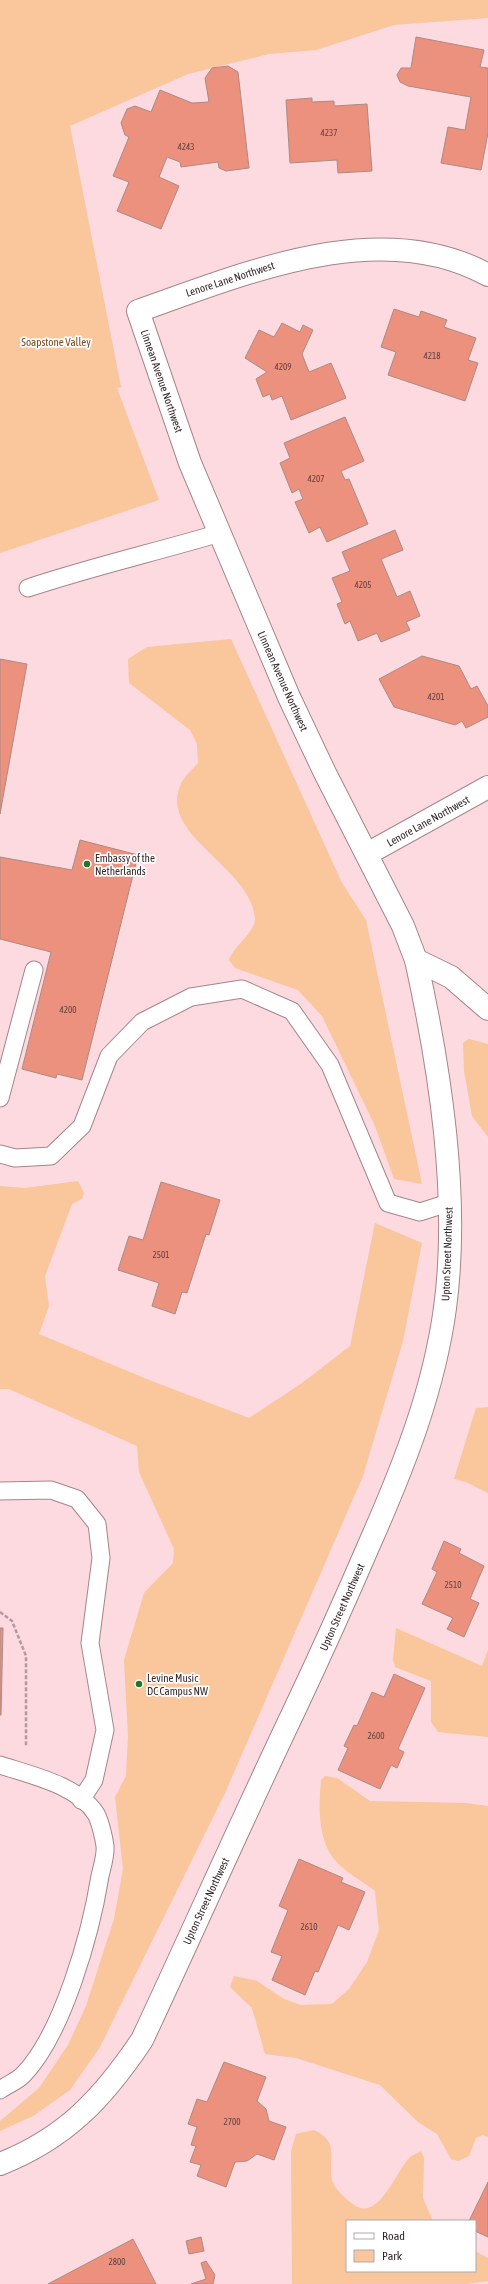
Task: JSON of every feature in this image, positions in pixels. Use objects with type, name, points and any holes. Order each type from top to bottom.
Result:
[{"type":"street","name":"Lenore Lane Northwest","points":[[138,311],[244,273],[290,261],[334,254],[393,251],[422,254],[466,264],[488,275]]},
{"type":"street","name":"Linnean Avenue Northwest","points":[[138,311],[188,456],[289,697],[325,773],[403,926],[416,960]]},
{"type":"street","name":"Lenore Lane Northwest","points":[[367,854],[488,787]]},
{"type":"street","points":[[416,960],[451,977],[488,1010]]},
{"type":"street","name":"Upton Street Northwest","points":[[0,2164],[41,2143],[71,2124],[113,2081],[142,2040],[336,1622],[419,1424],[434,1373],[446,1306],[449,1252],[444,1122],[416,960]]},
{"type":"lane","points":[[28,588],[77,572],[151,554],[220,533]]},
{"type":"lane","points":[[0,1098],[34,970]]},
{"type":"lane","points":[[0,1154],[15,1158],[51,1156],[82,1126],[109,1056],[142,1022],[191,997],[242,989],[292,1011],[330,1065],[388,1203],[420,1212],[448,1203]]},
{"type":"lane","points":[[0,1491],[51,1490],[77,1499],[97,1524],[101,1558],[90,1643],[105,1730],[94,1780],[81,1800]]},
{"type":"lane","points":[[0,1765],[57,1783],[81,1800],[96,1814],[105,1847],[96,1904],[79,1964],[61,2013],[45,2044],[23,2076],[0,2090]]},
{"type":"path","points":[[0,1612],[12,1621],[26,1656],[26,1754]]},
{"type":"green space","name":"Soapstone Valley","points":[[0,0],[488,0],[488,18],[394,25],[316,50],[269,54],[188,74],[70,126],[121,387],[117,388],[159,500],[0,553]]},
{"type":"green space","points":[[231,639],[342,883],[366,920],[422,1184],[394,1179],[375,1126],[322,1016],[298,990],[235,968],[229,960],[235,949],[249,933],[255,918],[250,900],[238,883],[193,835],[182,819],[177,802],[182,781],[198,763],[197,744],[190,730],[129,683],[128,659],[147,647]]},
{"type":"green space","points":[[469,1039],[488,1044],[488,1137],[472,1116],[464,1071],[463,1043]]},
{"type":"green space","points":[[78,1181],[84,1193],[82,1199],[72,1204],[45,1276],[49,1306],[39,1334],[149,1380],[249,1418],[302,1383],[350,1346],[375,1223],[422,1243],[403,1341],[363,1476],[225,1793],[100,2047],[70,2090],[33,2116],[0,2131],[0,2121],[39,2088],[68,2045],[86,2006],[114,1919],[123,1869],[115,1797],[126,1776],[128,1736],[124,1660],[144,1593],[173,1563],[174,1549],[139,1472],[137,1446],[9,1389],[0,1389],[0,1186],[25,1188]]},
{"type":"green space","points":[[488,1407],[488,1493],[466,1482],[454,1479],[476,1408]]},
{"type":"green space","points":[[396,1628],[482,1666],[488,1650],[488,1737],[438,1732],[431,1722],[431,1681],[395,1667],[393,1660]]},
{"type":"green space","points":[[325,1776],[337,1778],[370,1801],[466,1803],[488,1806],[488,2137],[483,2135],[476,2138],[469,2156],[458,2161],[451,2159],[437,2134],[418,2122],[380,2085],[296,2058],[265,2054],[252,2008],[230,1987],[234,1976],[257,1981],[284,1999],[301,2005],[332,2004],[349,1989],[367,1962],[379,1930],[375,1891],[343,1868],[328,1850],[320,1821],[321,1780]]},
{"type":"green space","points":[[314,2130],[327,2140],[330,2145],[331,2172],[335,2187],[351,2203],[363,2208],[371,2207],[379,2201],[410,2157],[421,2151],[424,2158],[423,2198],[433,2220],[346,2220],[346,2272],[476,2272],[476,2252],[488,2258],[488,2281],[466,2284],[292,2284],[291,2151],[296,2134]]},
{"type":"building","points":[[416,37],[484,50],[480,67],[488,68],[488,133],[481,170],[441,163],[448,127],[465,130],[471,97],[408,86],[400,82],[397,75],[401,68],[411,68]]},
{"type":"building","points":[[228,66],[238,72],[249,168],[226,171],[219,168],[218,162],[181,167],[180,162],[167,157],[159,177],[179,186],[161,229],[117,211],[129,182],[113,176],[129,137],[125,135],[121,123],[127,109],[135,106],[151,112],[160,90],[192,103],[209,102],[205,78],[212,68]]},
{"type":"building","points":[[312,98],[312,102],[334,101],[334,106],[367,104],[372,171],[338,173],[337,160],[290,163],[286,100]]},
{"type":"building","points":[[394,309],[419,317],[421,311],[447,320],[444,327],[476,338],[468,360],[478,363],[465,401],[388,375],[396,352],[381,347]]},
{"type":"building","points":[[282,323],[300,332],[303,325],[313,330],[302,354],[309,372],[331,363],[346,398],[291,420],[282,396],[272,400],[270,394],[263,397],[256,379],[267,372],[245,358],[259,330],[274,337]]},
{"type":"building","points":[[345,417],[364,461],[341,471],[345,480],[349,479],[368,524],[327,542],[320,527],[309,533],[295,502],[303,499],[299,489],[292,493],[280,463],[290,458],[284,443]]},
{"type":"building","points":[[395,530],[403,550],[381,559],[397,597],[410,591],[420,616],[406,622],[410,630],[381,642],[377,633],[358,641],[350,621],[345,624],[337,604],[342,602],[332,578],[350,571],[342,552]]},
{"type":"building","points":[[422,656],[459,666],[471,689],[477,686],[488,706],[488,717],[466,728],[462,721],[455,725],[394,707],[379,679]]},
{"type":"building","points":[[0,659],[27,664],[0,814]]},
{"type":"building","points":[[80,840],[138,855],[82,1080],[57,1074],[56,1078],[22,1069],[51,952],[0,939],[0,857],[72,870]]},
{"type":"building","points":[[161,1182],[220,1200],[209,1235],[206,1234],[187,1293],[182,1292],[175,1314],[152,1306],[159,1283],[118,1270],[129,1236],[143,1240]]},
{"type":"building","points":[[444,1541],[461,1549],[459,1553],[484,1566],[470,1599],[479,1603],[464,1637],[447,1629],[453,1618],[422,1604],[437,1572],[432,1569]]},
{"type":"building","points":[[0,1628],[3,1628],[1,1715],[0,1715]]},
{"type":"building","points":[[394,1674],[425,1688],[398,1749],[404,1752],[397,1768],[391,1765],[380,1789],[338,1770],[348,1748],[344,1746],[354,1725],[357,1726],[372,1692],[384,1697]]},
{"type":"building","points":[[299,1859],[343,1878],[341,1882],[365,1892],[349,1930],[338,1925],[318,1972],[315,1971],[305,1995],[272,1980],[282,1956],[271,1952],[288,1910],[279,1906]]},
{"type":"building","points":[[224,2062],[266,2077],[257,2101],[266,2109],[269,2121],[286,2127],[274,2160],[257,2154],[247,2161],[235,2162],[226,2187],[197,2176],[201,2165],[190,2162],[196,2146],[191,2145],[197,2127],[188,2124],[197,2099],[207,2102]]},
{"type":"building","points":[[488,2182],[488,2237],[476,2231],[476,2220],[469,2220]]},
{"type":"building","points":[[201,2237],[204,2251],[189,2254],[186,2241]]},
{"type":"building","points":[[133,2239],[156,2284],[48,2284]]},
{"type":"building","points":[[206,2261],[215,2275],[213,2284],[191,2284],[206,2279],[201,2263]]},
{"type":"place","name":"Embassy of the Netherlands","points":[[87,864]]},
{"type":"place","name":"Levine Music DC Campus NW","points":[[139,1684]]}]
